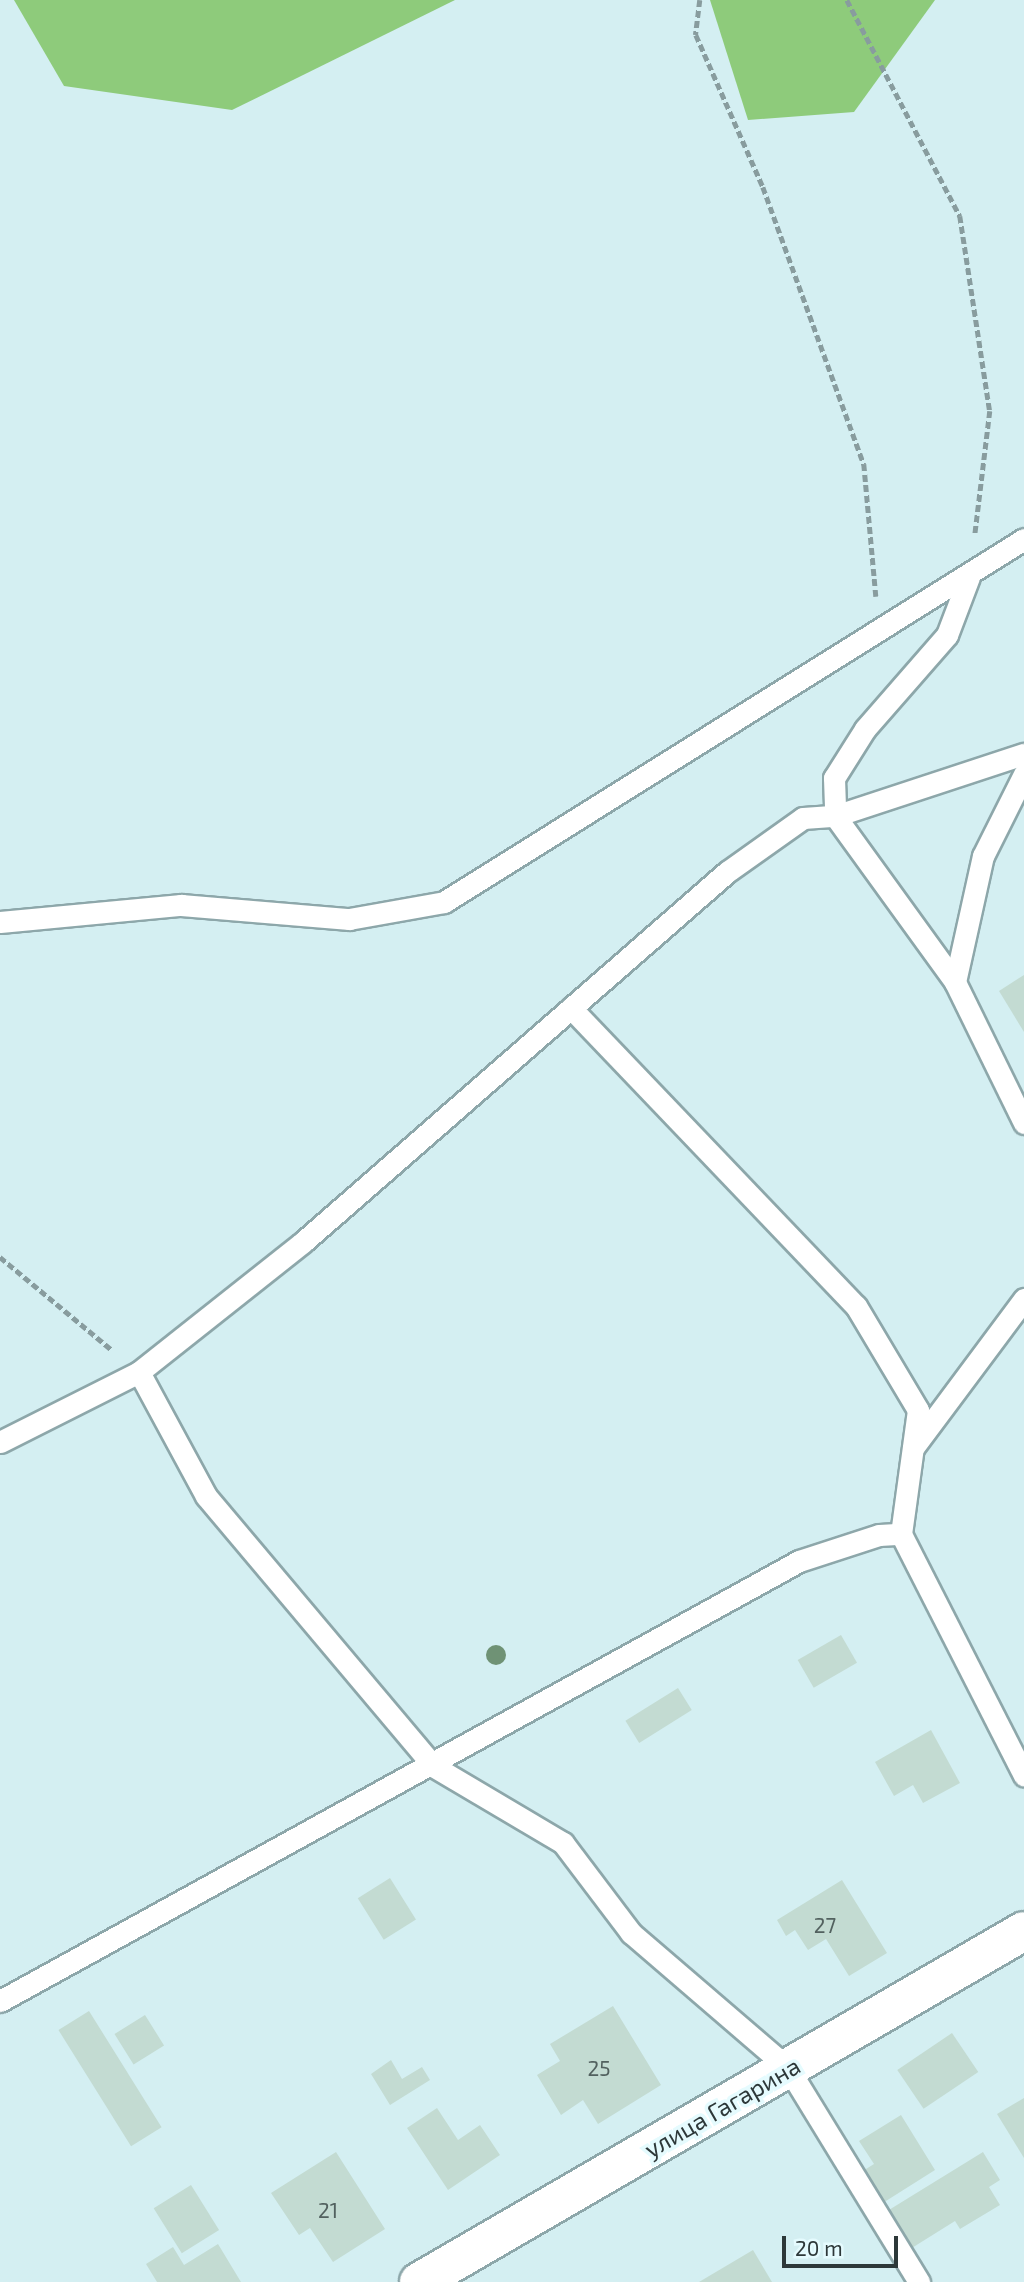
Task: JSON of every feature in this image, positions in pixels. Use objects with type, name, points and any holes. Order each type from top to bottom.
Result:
[{"type":"street","name":"улица Гагарина","points":[[419,2282],[1024,1931]]},
{"type":"lane","points":[[0,922],[181,905],[349,919],[444,902],[969,577],[1024,539]]},
{"type":"lane","points":[[969,577],[947,635],[865,729],[834,778],[835,816],[956,982],[1024,1122]]},
{"type":"lane","points":[[0,1442],[139,1372],[303,1242],[727,872],[803,818],[835,816],[1024,754]]},
{"type":"lane","points":[[956,982],[983,856],[1024,774]]},
{"type":"lane","points":[[571,1008],[856,1306],[918,1410],[901,1534],[1024,1775]]},
{"type":"lane","points":[[912,1449],[1024,1298]]},
{"type":"lane","points":[[139,1372],[206,1496],[433,1766],[563,1843],[631,1933],[788,2068],[919,2282]]},
{"type":"lane","points":[[0,2001],[397,1780],[433,1766],[799,1561],[879,1535],[901,1534]]},
{"type":"path","points":[[700,0],[696,35],[764,187],[864,464],[878,576],[871,638]]},
{"type":"path","points":[[847,0],[960,216],[990,411],[969,577]]},
{"type":"path","points":[[0,1257],[139,1372]]},
{"type":"green space","points":[[14,0],[455,0],[232,110],[64,86]]},
{"type":"green space","points":[[710,0],[935,0],[854,112],[748,120]]},
{"type":"building","points":[[1024,975],[1024,1032],[999,991]]},
{"type":"building","points":[[841,1635],[857,1663],[814,1688],[798,1660]]},
{"type":"building","points":[[678,1688],[692,1710],[639,1743],[625,1721]]},
{"type":"building","points":[[931,1730],[960,1783],[923,1803],[913,1785],[894,1796],[875,1762]]},
{"type":"building","points":[[390,1878],[416,1920],[384,1940],[358,1898]]},
{"type":"building","points":[[842,1880],[887,1953],[849,1976],[826,1939],[808,1950],[795,1930],[786,1936],[777,1920]]},
{"type":"building","points":[[613,2006],[661,2085],[598,2124],[583,2100],[561,2115],[537,2075],[560,2061],[550,2044]]},
{"type":"building","points":[[89,2011],[162,2127],[131,2146],[58,2030]]},
{"type":"building","points":[[145,2015],[164,2046],[134,2065],[114,2034]]},
{"type":"building","points":[[952,2033],[978,2072],[924,2109],[897,2070]]},
{"type":"building","points":[[391,2060],[402,2079],[422,2067],[430,2080],[390,2105],[371,2074]]},
{"type":"building","points":[[1024,2098],[1024,2158],[997,2114]]},
{"type":"building","points":[[437,2108],[458,2140],[480,2125],[500,2155],[448,2190],[407,2128]]},
{"type":"building","points":[[901,2115],[935,2170],[878,2206],[858,2174],[874,2164],[859,2141]]},
{"type":"building","points":[[336,2152],[385,2229],[333,2262],[310,2228],[299,2235],[271,2193]]},
{"type":"building","points":[[983,2152],[1000,2180],[989,2187],[1000,2205],[960,2229],[955,2221],[907,2251],[884,2213]]},
{"type":"building","points":[[191,2185],[219,2230],[182,2253],[154,2208]]},
{"type":"building","points":[[218,2244],[241,2282],[157,2282],[146,2264],[173,2247],[184,2265]]},
{"type":"building","points":[[753,2250],[772,2282],[699,2282]]}]
